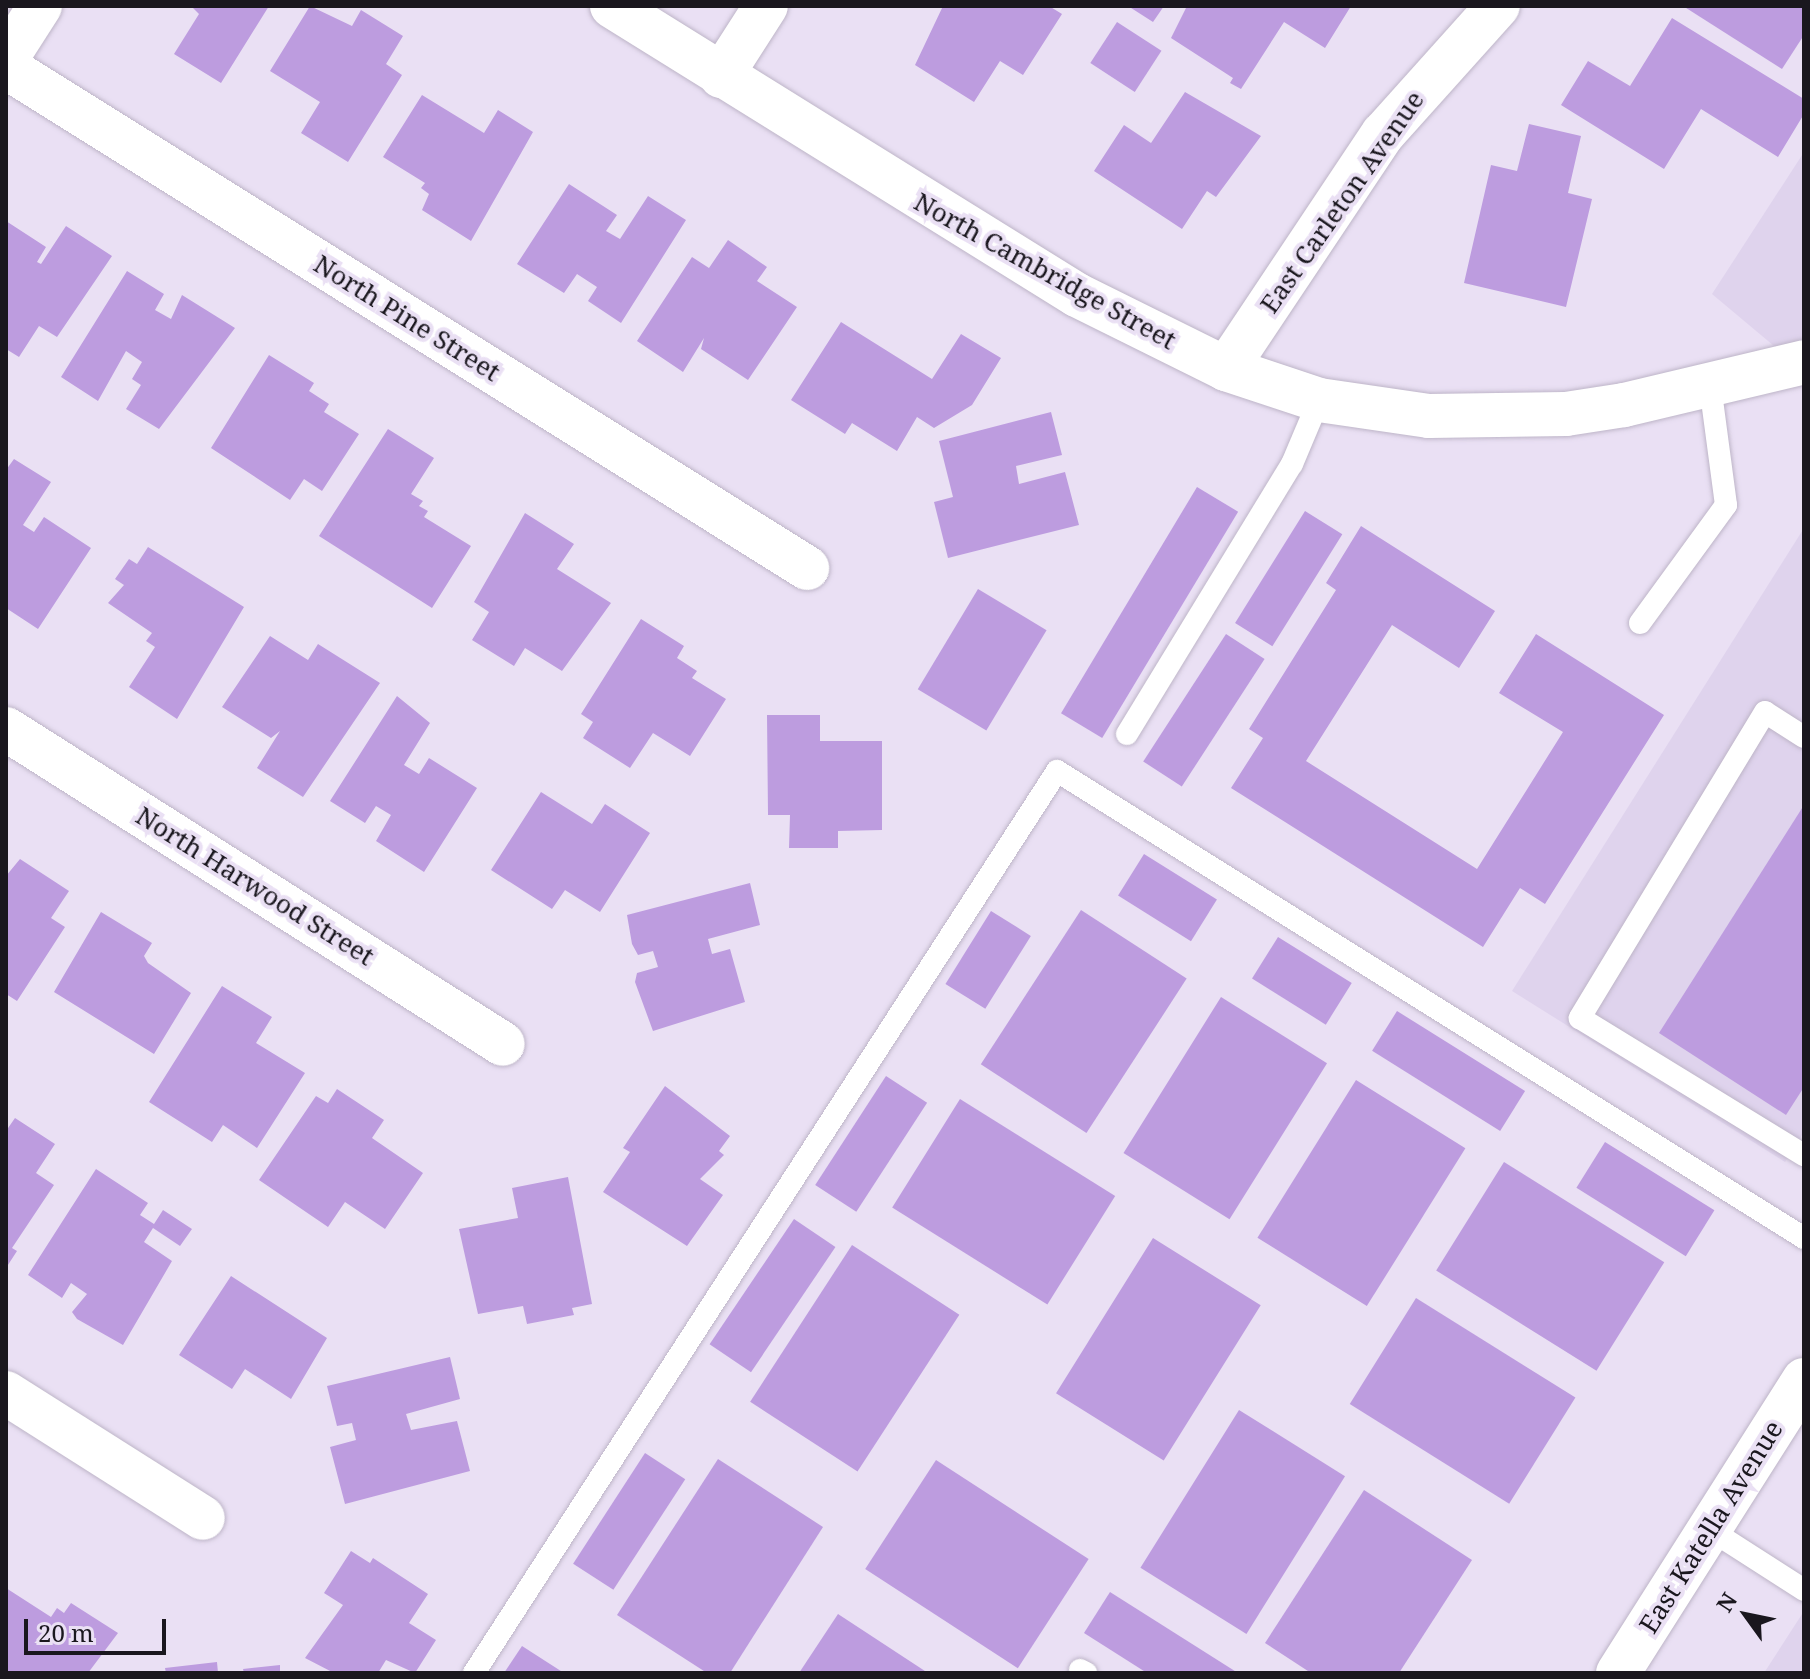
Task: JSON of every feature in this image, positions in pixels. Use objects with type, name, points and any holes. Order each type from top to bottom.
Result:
[{"type":"street","points":[[6,59],[40,6]]},
{"type":"street","name":"North Cambridge Street","points":[[612,6],[1013,258],[1127,322],[1226,369],[1319,400],[1429,416],[1491,419],[1624,405],[1804,362]]},
{"type":"street","points":[[721,76],[766,6]]},
{"type":"street","name":"East Carleton Avenue","points":[[1226,369],[1383,134],[1498,6]]},
{"type":"street","name":"North Pine Street","points":[[6,67],[807,568]]},
{"type":"street","name":"North Harwood Street","points":[[6,729],[503,1044]]},
{"type":"street","name":"East Katella Avenue","points":[[1618,1673],[1804,1380]]},
{"type":"street","points":[[6,1393],[203,1518]]},
{"type":"lane","points":[[1640,623],[1726,505],[1710,385]]},
{"type":"lane","points":[[1127,734],[1292,464],[1319,400]]},
{"type":"lane","points":[[1804,737],[1765,712],[1580,1018],[1804,1155]]},
{"type":"lane","points":[[474,1673],[1057,771],[1804,1238]]},
{"type":"lane","points":[[1709,1529],[1804,1590]]},
{"type":"shaded area","points":[[1804,152],[1804,371],[1712,294]]},
{"type":"shaded area","points":[[1804,528],[1804,1132],[1785,1162],[1512,991]]},
{"type":"shaded area","points":[[1804,1611],[1804,1673],[1764,1673]]},
{"type":"building","points":[[191,6],[269,6],[221,83],[174,54],[199,14]]},
{"type":"building","points":[[310,6],[352,26],[361,10],[403,36],[386,64],[402,75],[348,162],[301,133],[320,102],[270,71]]},
{"type":"building","points":[[943,6],[1049,6],[1062,14],[1023,75],[1000,61],[974,102],[915,65]]},
{"type":"building","points":[[1128,6],[1164,6],[1153,22]]},
{"type":"building","points":[[1187,6],[1351,6],[1325,48],[1284,22],[1241,89],[1230,83],[1233,78],[1171,38]]},
{"type":"building","points":[[1683,6],[1804,6],[1804,35],[1782,69]]},
{"type":"building","points":[[1672,18],[1804,99],[1804,114],[1778,157],[1701,109],[1664,169],[1561,105],[1588,61],[1630,86]]},
{"type":"building","points":[[1117,22],[1161,51],[1135,92],[1090,63]]},
{"type":"building","points":[[1185,92],[1261,136],[1216,197],[1207,191],[1182,229],[1094,171],[1124,125],[1151,143]]},
{"type":"building","points":[[422,95],[484,133],[498,110],[533,132],[471,241],[422,210],[429,194],[421,188],[425,183],[383,157]]},
{"type":"building","points":[[1529,124],[1581,136],[1568,193],[1592,199],[1566,307],[1464,283],[1491,165],[1517,171]]},
{"type":"building","points":[[569,184],[617,215],[606,231],[620,239],[648,196],[686,220],[621,323],[588,301],[597,287],[577,274],[564,293],[517,264]]},
{"type":"building","points":[[6,221],[46,247],[37,262],[41,264],[66,226],[112,256],[57,337],[39,326],[19,357],[6,349]]},
{"type":"building","points":[[728,240],[767,267],[757,281],[797,307],[748,380],[701,349],[704,338],[683,372],[637,341],[692,257],[709,268]]},
{"type":"building","points":[[127,271],[164,294],[155,310],[171,319],[182,295],[235,328],[159,429],[126,409],[141,385],[132,379],[142,362],[126,351],[98,401],[61,377]]},
{"type":"building","points":[[841,322],[932,379],[961,334],[1001,358],[972,405],[934,428],[917,417],[897,451],[852,423],[845,434],[791,400]]},
{"type":"building","points":[[269,355],[314,383],[309,391],[329,404],[324,412],[359,434],[322,491],[304,479],[290,500],[211,448]]},
{"type":"building","points":[[1051,412],[1062,455],[1016,466],[1019,484],[1065,472],[1079,525],[948,558],[934,502],[953,497],[939,441]]},
{"type":"building","points":[[388,429],[434,458],[411,494],[423,501],[419,506],[428,511],[424,517],[471,546],[432,608],[319,536]]},
{"type":"building","points":[[14,459],[51,482],[23,525],[34,532],[44,517],[91,548],[38,629],[6,608],[6,470]]},
{"type":"building","points":[[1197,487],[1238,512],[1102,738],[1061,713]]},
{"type":"building","points":[[1305,511],[1342,534],[1272,646],[1235,623]]},
{"type":"building","points":[[525,513],[574,544],[557,569],[611,603],[562,671],[525,648],[514,666],[472,640],[489,612],[474,602]]},
{"type":"building","points":[[1361,526],[1495,611],[1459,668],[1392,625],[1306,761],[1477,869],[1563,732],[1499,693],[1536,634],[1664,715],[1545,904],[1520,888],[1483,947],[1231,788],[1263,738],[1249,729],[1336,590],[1326,583]]},
{"type":"building","points":[[148,547],[244,607],[177,719],[129,687],[155,647],[146,641],[152,633],[108,603],[124,585],[115,579],[129,559],[137,564]]},
{"type":"building","points":[[978,589],[1047,630],[986,730],[918,689]]},
{"type":"building","points":[[641,619],[684,646],[677,658],[697,671],[692,678],[726,699],[690,756],[653,733],[630,768],[583,738],[593,722],[581,714]]},
{"type":"building","points":[[1226,634],[1265,659],[1182,787],[1143,761]]},
{"type":"building","points":[[270,636],[308,660],[318,644],[380,683],[303,797],[257,768],[280,731],[271,738],[222,707]]},
{"type":"building","points":[[397,696],[430,723],[404,765],[419,774],[429,758],[477,788],[424,872],[376,841],[391,815],[376,806],[365,823],[330,801]]},
{"type":"building","points":[[767,715],[820,715],[820,741],[882,741],[882,830],[838,831],[838,848],[789,848],[790,815],[768,815]]},
{"type":"building","points":[[541,792],[592,824],[605,804],[650,833],[600,912],[565,890],[552,909],[491,870]]},
{"type":"building","points":[[1804,805],[1804,1087],[1786,1115],[1659,1033]]},
{"type":"building","points":[[1144,854],[1217,900],[1191,941],[1118,896]]},
{"type":"building","points":[[20,859],[69,891],[51,918],[65,927],[17,1001],[6,994],[6,876]]},
{"type":"building","points":[[750,883],[760,925],[708,939],[712,954],[730,949],[745,1002],[653,1031],[635,982],[637,973],[658,967],[653,951],[638,955],[632,944],[627,915]]},
{"type":"building","points":[[1081,910],[1187,979],[1086,1133],[981,1064]]},
{"type":"building","points":[[991,911],[1031,936],[985,1009],[945,984]]},
{"type":"building","points":[[101,912],[152,943],[144,956],[148,963],[191,993],[154,1054],[54,992]]},
{"type":"building","points":[[1278,937],[1352,983],[1326,1025],[1252,979]]},
{"type":"building","points":[[222,986],[272,1017],[256,1043],[305,1073],[257,1148],[223,1125],[212,1142],[149,1102]]},
{"type":"building","points":[[1221,997],[1327,1063],[1230,1219],[1123,1153]]},
{"type":"building","points":[[1397,1011],[1525,1091],[1500,1131],[1372,1051]]},
{"type":"building","points":[[886,1076],[927,1103],[856,1212],[815,1185]]},
{"type":"building","points":[[1356,1080],[1465,1148],[1367,1306],[1257,1238]]},
{"type":"building","points":[[665,1086],[730,1136],[719,1151],[724,1155],[700,1179],[723,1195],[687,1246],[603,1192],[630,1152],[623,1148]]},
{"type":"building","points":[[337,1089],[384,1120],[372,1138],[423,1173],[385,1229],[345,1202],[328,1227],[259,1180],[316,1096],[328,1103]]},
{"type":"building","points":[[960,1099],[1115,1196],[1047,1305],[892,1208]]},
{"type":"building","points":[[15,1118],[55,1144],[36,1173],[54,1185],[12,1248],[17,1251],[6,1268],[6,1131]]},
{"type":"building","points":[[1605,1142],[1714,1210],[1686,1256],[1576,1188]]},
{"type":"building","points":[[1504,1162],[1664,1262],[1596,1371],[1436,1271]]},
{"type":"building","points":[[96,1169],[148,1203],[140,1215],[154,1224],[163,1210],[192,1229],[180,1246],[153,1228],[144,1242],[172,1261],[123,1345],[77,1319],[72,1312],[87,1294],[71,1283],[62,1298],[28,1275]]},
{"type":"building","points":[[568,1177],[592,1304],[572,1308],[574,1315],[527,1324],[523,1306],[478,1314],[459,1229],[518,1218],[512,1188]]},
{"type":"building","points":[[794,1219],[835,1247],[751,1372],[710,1344]]},
{"type":"building","points":[[1153,1238],[1261,1305],[1164,1460],[1056,1393]]},
{"type":"building","points":[[852,1245],[959,1315],[858,1472],[750,1402]]},
{"type":"building","points":[[231,1276],[327,1338],[291,1399],[245,1369],[232,1389],[179,1355]]},
{"type":"building","points":[[1416,1298],[1575,1398],[1509,1504],[1350,1404]]},
{"type":"building","points":[[450,1357],[460,1399],[406,1414],[411,1430],[457,1421],[470,1471],[345,1504],[330,1447],[356,1440],[352,1423],[337,1426],[327,1386]]},
{"type":"building","points":[[1239,1410],[1345,1476],[1246,1634],[1140,1568]]},
{"type":"building","points":[[645,1453],[685,1479],[613,1590],[573,1564]]},
{"type":"building","points":[[718,1459],[823,1527],[730,1673],[707,1673],[617,1615]]},
{"type":"building","points":[[936,1460],[1089,1559],[1018,1668],[865,1569]]},
{"type":"building","points":[[1364,1490],[1472,1560],[1399,1673],[1311,1673],[1265,1643]]},
{"type":"building","points":[[351,1551],[370,1563],[373,1558],[428,1594],[409,1623],[436,1640],[415,1673],[386,1660],[378,1673],[334,1673],[305,1658],[343,1605],[324,1593]]},
{"type":"building","points":[[6,1588],[51,1617],[57,1608],[64,1613],[71,1603],[118,1633],[88,1673],[6,1673]]},
{"type":"building","points":[[1110,1592],[1238,1673],[1147,1673],[1084,1633]]},
{"type":"building","points":[[838,1614],[928,1673],[799,1673]]},
{"type":"building","points":[[522,1646],[564,1673],[504,1673]]},
{"type":"building","points":[[217,1662],[218,1673],[166,1673],[165,1668]]},
{"type":"building","points":[[280,1665],[280,1673],[244,1673],[243,1669]]}]
